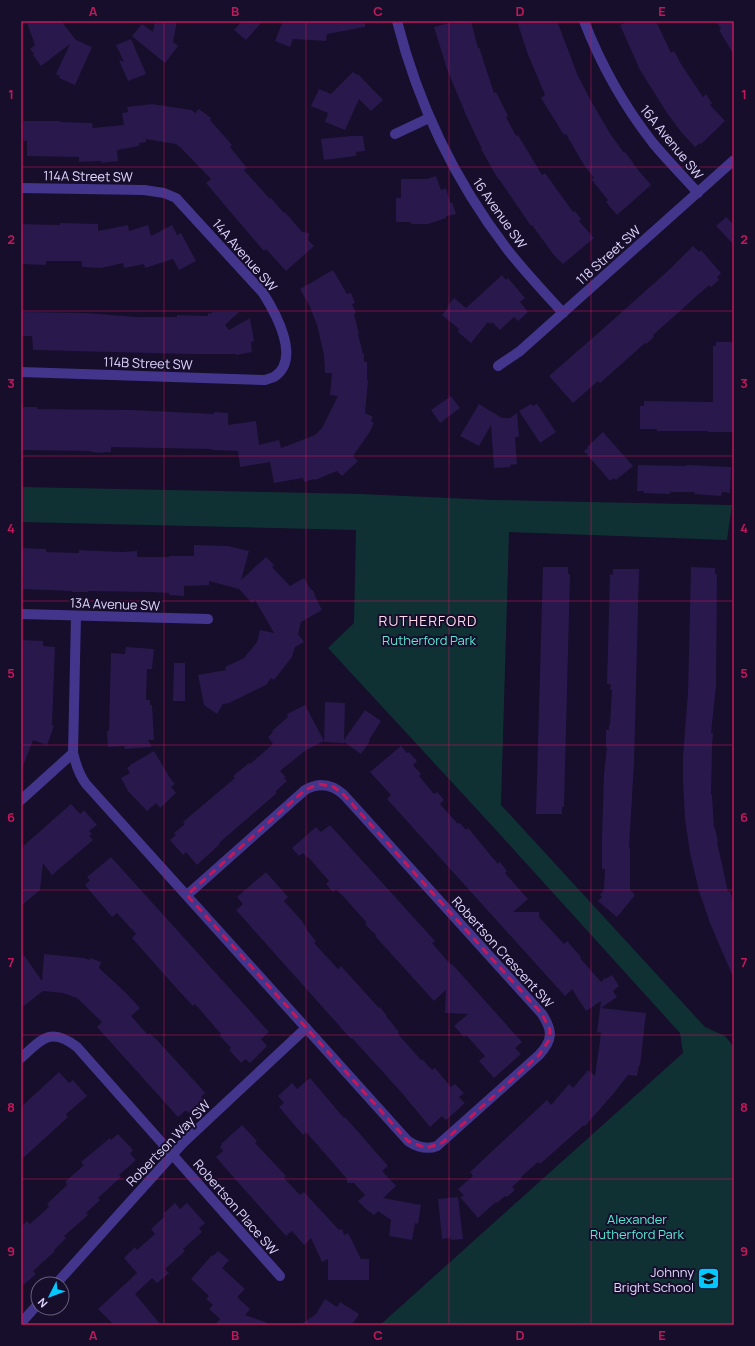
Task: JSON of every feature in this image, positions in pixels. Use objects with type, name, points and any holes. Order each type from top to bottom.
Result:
[{"type":"street","name":"16 Avenue SW","points":[[397,21],[413,75],[429,118],[457,172],[485,219],[520,266],[563,313]]},
{"type":"street","name":"16A Avenue SW","points":[[584,21],[606,71],[624,103],[654,144],[698,193]]},
{"type":"street","points":[[395,134],[429,118]]},
{"type":"street","name":"118 Street SW","points":[[498,366],[520,351],[734,160]]},
{"type":"street","name":"114A Street SW","points":[[21,188],[155,191]]},
{"type":"street","name":"14A Avenue SW","points":[[155,191],[170,195],[182,204],[263,293],[269,302],[283,333],[286,352],[284,365],[274,377]]},
{"type":"street","name":"114B Street SW","points":[[21,372],[257,380],[265,380],[274,377]]},
{"type":"street","name":"13A Avenue SW","points":[[21,614],[208,619]]},
{"type":"street","name":"Robertson Crescent SW","points":[[76,616],[73,753],[76,768],[80,777],[408,1141],[419,1147],[432,1148],[442,1143],[540,1055],[549,1040],[550,1030],[542,1014],[344,795],[334,788],[319,784],[305,790],[187,895]]},
{"type":"street","points":[[21,800],[73,753]]},
{"type":"street","name":"Robertson Way SW","points":[[63,1276],[172,1154],[306,1028]]},
{"type":"street","name":"Robertson Place SW","points":[[21,1058],[46,1038],[54,1036],[69,1041],[77,1047],[280,1276]]},
{"type":"street","points":[[21,1323],[30,1313]]},
{"type":"highlighted area","points":[[319,784],[334,787],[344,795],[542,1014],[550,1030],[549,1040],[539,1055],[442,1143],[426,1148],[408,1141],[187,895],[305,790]]},
{"type":"green space","points":[[21,487],[360,494],[493,500],[732,505],[727,540],[509,532],[501,805],[705,1027],[725,1036],[734,1047],[734,1325],[380,1325],[683,1053],[680,1033],[328,648],[354,623],[356,530],[21,522]]},
{"type":"building","points":[[34,21],[61,21],[76,40],[92,47],[75,85],[59,78],[60,76],[56,74],[70,44],[41,66],[33,55],[34,54],[30,49],[35,45],[27,23]]},
{"type":"building","points":[[155,21],[177,21],[173,42],[178,46],[165,63],[132,36],[142,24],[153,32]]},
{"type":"building","points":[[242,21],[263,21],[246,40],[234,30]]},
{"type":"building","points":[[283,21],[365,21],[365,27],[327,34],[326,41],[293,39],[290,47],[275,41]]},
{"type":"building","points":[[456,21],[471,21],[478,48],[479,47],[494,93],[496,92],[508,116],[506,117],[516,136],[518,135],[542,175],[545,173],[573,212],[575,211],[581,219],[579,221],[594,238],[563,264],[553,254],[532,225],[531,226],[498,179],[481,149],[466,115],[447,69],[434,27]]},
{"type":"building","points":[[517,21],[557,21],[578,76],[591,101],[611,135],[651,185],[617,215],[606,202],[608,200],[591,179],[594,178],[584,165],[566,134],[564,135],[541,98],[545,95],[527,52]]},
{"type":"building","points":[[629,21],[656,21],[671,53],[674,51],[703,97],[706,94],[712,103],[710,105],[725,121],[701,144],[700,143],[695,147],[682,133],[667,113],[640,70],[620,25]]},
{"type":"building","points":[[716,21],[734,21],[734,55],[719,30],[721,29]]},
{"type":"building","points":[[131,39],[146,74],[128,81],[119,60],[124,62],[116,45]]},
{"type":"building","points":[[353,72],[357,75],[358,74],[383,100],[371,111],[359,99],[345,130],[325,122],[328,113],[311,106],[319,89],[331,94]]},
{"type":"building","points":[[152,104],[192,110],[195,113],[199,109],[211,118],[210,120],[232,145],[230,147],[247,168],[244,170],[270,199],[271,198],[284,213],[285,212],[302,232],[309,233],[308,240],[314,246],[286,271],[266,249],[264,251],[206,183],[211,179],[176,144],[146,139],[146,142],[139,143],[139,146],[117,150],[118,161],[101,163],[101,161],[79,162],[79,157],[27,156],[27,141],[23,141],[23,121],[92,123],[93,128],[124,125],[122,113],[128,112],[127,107]]},
{"type":"building","points":[[363,136],[365,151],[356,152],[356,156],[324,160],[321,139]]},
{"type":"building","points":[[436,176],[441,190],[446,188],[450,203],[452,202],[456,214],[446,216],[446,218],[428,224],[396,222],[396,198],[401,198],[401,179],[427,179]]},
{"type":"building","points":[[726,217],[734,225],[734,245],[716,226]]},
{"type":"building","points":[[60,223],[98,224],[98,231],[128,225],[129,231],[148,225],[151,236],[172,225],[177,235],[181,233],[196,261],[179,270],[173,259],[145,268],[144,264],[124,268],[123,263],[101,268],[82,267],[82,261],[46,261],[46,265],[21,264],[21,224],[60,225]]},
{"type":"building","points":[[693,246],[699,252],[701,250],[721,273],[717,277],[719,280],[711,287],[709,285],[653,335],[654,337],[646,344],[645,343],[600,383],[598,381],[573,403],[549,376],[670,269]]},
{"type":"building","points":[[333,270],[347,294],[351,293],[355,303],[352,304],[356,313],[354,314],[358,334],[364,354],[364,362],[367,362],[368,380],[365,413],[373,417],[371,421],[374,423],[353,456],[358,461],[342,476],[337,471],[315,480],[304,482],[303,478],[274,483],[270,462],[240,467],[238,451],[111,447],[111,452],[103,453],[91,451],[21,450],[22,407],[37,407],[37,409],[133,410],[214,414],[214,412],[228,413],[228,425],[256,421],[259,445],[279,440],[281,448],[315,435],[322,428],[338,396],[330,395],[332,373],[325,373],[324,355],[317,325],[310,307],[300,289]]},
{"type":"building","points":[[502,275],[506,280],[508,278],[525,298],[520,302],[528,312],[518,321],[514,317],[500,330],[492,322],[490,324],[488,322],[471,343],[458,332],[459,329],[442,315],[454,298],[466,308]]},
{"type":"building","points":[[21,312],[86,313],[137,317],[177,317],[177,315],[208,316],[208,313],[212,314],[212,312],[239,312],[225,325],[229,330],[250,318],[254,341],[251,342],[252,352],[236,355],[33,350],[32,336],[21,336]]},
{"type":"building","points":[[716,342],[734,342],[734,432],[657,431],[657,429],[640,429],[640,406],[644,406],[644,401],[713,402],[713,346],[716,346]]},
{"type":"building","points":[[451,396],[460,408],[440,423],[431,410]]},
{"type":"building","points":[[479,404],[502,418],[510,418],[517,413],[519,437],[515,437],[517,464],[510,465],[510,467],[494,468],[491,425],[479,446],[460,436]]},
{"type":"building","points":[[531,404],[533,406],[537,404],[556,432],[540,443],[519,411]]},
{"type":"building","points":[[603,432],[633,466],[616,480],[614,478],[610,481],[584,451]]},
{"type":"building","points":[[638,465],[731,467],[730,493],[722,492],[721,496],[694,494],[695,492],[670,492],[670,494],[643,493],[644,491],[637,491]]},
{"type":"building","points":[[194,545],[228,546],[249,551],[241,580],[266,557],[274,565],[272,567],[290,586],[304,578],[314,592],[322,610],[301,622],[298,634],[304,642],[295,647],[292,657],[274,680],[271,678],[266,685],[229,703],[223,704],[217,714],[204,705],[198,675],[226,670],[225,667],[244,658],[257,642],[260,630],[274,633],[255,600],[252,603],[239,589],[209,581],[209,585],[184,586],[184,596],[151,592],[72,592],[22,589],[23,575],[21,575],[21,548],[46,549],[46,552],[79,553],[79,550],[121,552],[137,551],[137,557],[169,557],[194,556]]},
{"type":"building","points":[[543,567],[568,567],[568,574],[570,574],[564,807],[562,807],[562,814],[536,814]]},
{"type":"building","points":[[691,567],[715,568],[715,574],[717,574],[716,686],[711,733],[713,733],[711,795],[714,828],[728,892],[730,891],[734,904],[734,979],[710,923],[699,891],[690,853],[685,819],[683,756],[688,693]]},
{"type":"building","points":[[613,569],[639,569],[634,763],[629,848],[630,890],[635,895],[617,917],[598,901],[602,897],[600,895],[604,889],[605,869],[602,869],[602,838],[604,774],[607,747],[606,730],[609,730],[610,725],[612,690],[610,690],[611,684],[607,684],[610,574],[613,575]]},
{"type":"building","points":[[22,640],[43,641],[43,646],[55,647],[52,725],[54,726],[47,745],[33,740],[22,769],[21,650]]},
{"type":"building","points":[[126,647],[154,649],[152,669],[147,669],[146,700],[150,700],[150,705],[152,705],[154,740],[148,740],[152,747],[125,749],[124,746],[108,747],[107,731],[109,731],[111,653],[125,654]]},
{"type":"building","points":[[174,663],[185,663],[185,701],[173,701]]},
{"type":"building","points":[[325,702],[345,703],[344,740],[365,710],[381,721],[361,754],[344,742],[324,742]]},
{"type":"building","points":[[305,705],[324,741],[306,750],[280,771],[286,777],[284,778],[287,781],[275,792],[277,793],[219,843],[220,844],[197,865],[186,852],[183,855],[170,840],[176,835],[174,833],[185,824],[183,822],[235,778],[233,776],[249,763],[250,764],[273,744],[268,737],[273,732],[272,731],[288,717],[287,714]]},
{"type":"building","points":[[401,746],[417,761],[413,765],[421,774],[419,776],[434,794],[437,792],[444,800],[440,804],[458,824],[460,823],[466,830],[468,828],[498,864],[500,862],[507,871],[505,873],[528,899],[513,912],[539,912],[539,917],[564,944],[567,941],[601,982],[604,977],[605,979],[612,975],[619,986],[613,991],[617,997],[601,1008],[646,1013],[640,1066],[639,1065],[637,1076],[628,1075],[585,1126],[584,1125],[540,1164],[538,1162],[512,1187],[515,1190],[507,1197],[505,1196],[497,1203],[496,1202],[478,1218],[460,1197],[464,1196],[458,1189],[473,1176],[470,1172],[547,1100],[551,1105],[569,1084],[573,1088],[588,1070],[595,1076],[601,1033],[597,1032],[601,1001],[586,1011],[572,989],[565,996],[387,799],[391,795],[370,772]]},
{"type":"building","points":[[154,751],[175,784],[171,787],[176,793],[160,808],[156,803],[147,811],[128,791],[121,778],[130,773],[127,768],[130,765]]},
{"type":"building","points":[[71,804],[80,814],[84,810],[97,825],[89,831],[92,834],[89,836],[93,840],[52,875],[43,863],[40,890],[21,906],[21,848]]},
{"type":"building","points":[[330,825],[435,941],[432,943],[451,965],[452,964],[522,1042],[515,1048],[521,1054],[494,1078],[479,1061],[485,1056],[466,1035],[464,1037],[454,1026],[468,1014],[445,1013],[446,990],[434,1001],[375,936],[376,935],[365,924],[367,923],[343,896],[336,889],[333,892],[326,884],[329,881],[308,857],[307,858],[303,853],[299,856],[292,848],[316,827],[321,832]]},
{"type":"building","points":[[111,857],[269,1032],[261,1039],[267,1046],[250,1063],[246,1059],[241,1063],[229,1050],[231,1048],[220,1036],[221,1034],[195,1004],[193,1006],[132,938],[136,934],[117,913],[112,917],[85,885],[90,880],[87,877]]},
{"type":"building","points":[[266,872],[288,897],[284,901],[301,920],[316,941],[314,943],[338,969],[341,966],[379,1008],[380,1007],[399,1032],[398,1034],[421,1060],[422,1059],[432,1070],[435,1068],[451,1087],[455,1084],[464,1093],[459,1097],[465,1103],[446,1120],[442,1116],[430,1127],[402,1093],[352,1038],[351,1039],[236,910],[243,904],[237,897]]},
{"type":"building","points":[[21,951],[42,981],[44,954],[84,958],[90,960],[90,958],[101,962],[99,968],[140,1008],[131,1016],[148,1035],[149,1033],[156,1039],[200,1087],[205,1093],[201,1097],[205,1101],[192,1112],[191,1111],[189,1113],[185,1111],[178,1117],[97,1027],[102,1022],[77,998],[63,993],[43,991],[21,1008]]},
{"type":"building","points":[[59,1072],[69,1083],[73,1080],[87,1096],[66,1114],[68,1117],[21,1160],[21,1107]]},
{"type":"building","points":[[310,1078],[388,1166],[382,1171],[396,1186],[383,1198],[421,1205],[418,1224],[415,1223],[412,1240],[389,1236],[391,1220],[378,1211],[374,1215],[358,1201],[365,1195],[354,1183],[347,1183],[347,1179],[306,1132],[303,1135],[279,1107],[284,1103],[278,1096],[292,1083],[297,1089]]},
{"type":"building","points":[[242,1125],[257,1141],[255,1143],[286,1176],[284,1178],[300,1195],[304,1192],[339,1230],[342,1229],[344,1235],[348,1233],[361,1259],[369,1259],[369,1280],[328,1280],[328,1259],[322,1262],[311,1238],[304,1245],[292,1231],[286,1236],[216,1157],[223,1151],[220,1147],[221,1144]]},
{"type":"building","points":[[118,1134],[133,1150],[130,1154],[136,1160],[119,1175],[121,1177],[98,1198],[100,1200],[86,1213],[88,1215],[64,1236],[66,1238],[54,1250],[55,1251],[33,1271],[36,1274],[30,1276],[30,1279],[21,1287],[21,1227],[27,1221],[30,1224],[49,1207],[47,1204],[67,1185],[65,1182],[84,1165],[81,1162],[110,1138],[111,1140]]},
{"type":"building","points":[[458,1197],[463,1239],[442,1239],[438,1199]]},
{"type":"building","points":[[175,1203],[180,1209],[187,1203],[205,1223],[199,1228],[202,1232],[183,1249],[185,1251],[165,1269],[169,1273],[157,1283],[152,1278],[135,1294],[161,1325],[114,1325],[98,1309],[137,1273],[124,1258],[135,1247],[137,1250],[155,1234],[151,1229],[165,1216],[163,1214]]},
{"type":"building","points":[[218,1251],[229,1260],[222,1268],[245,1289],[237,1297],[250,1309],[245,1315],[268,1323],[268,1325],[215,1325],[220,1319],[209,1309],[213,1305],[206,1299],[209,1296],[191,1279],[212,1255],[213,1256]]},
{"type":"building","points":[[325,1299],[337,1307],[340,1302],[359,1314],[352,1325],[300,1325],[316,1314]]},
{"type":"place","name":"Johnny Bright School","points":[[709,1279]]},
{"type":"district","name":"RUTHERFORD","points":[[428,621]]},
{"type":"park label","name":"Rutherford Park","points":[[429,640]]},
{"type":"park label","name":"Alexander Rutherford Park","points":[[637,1226]]}]
